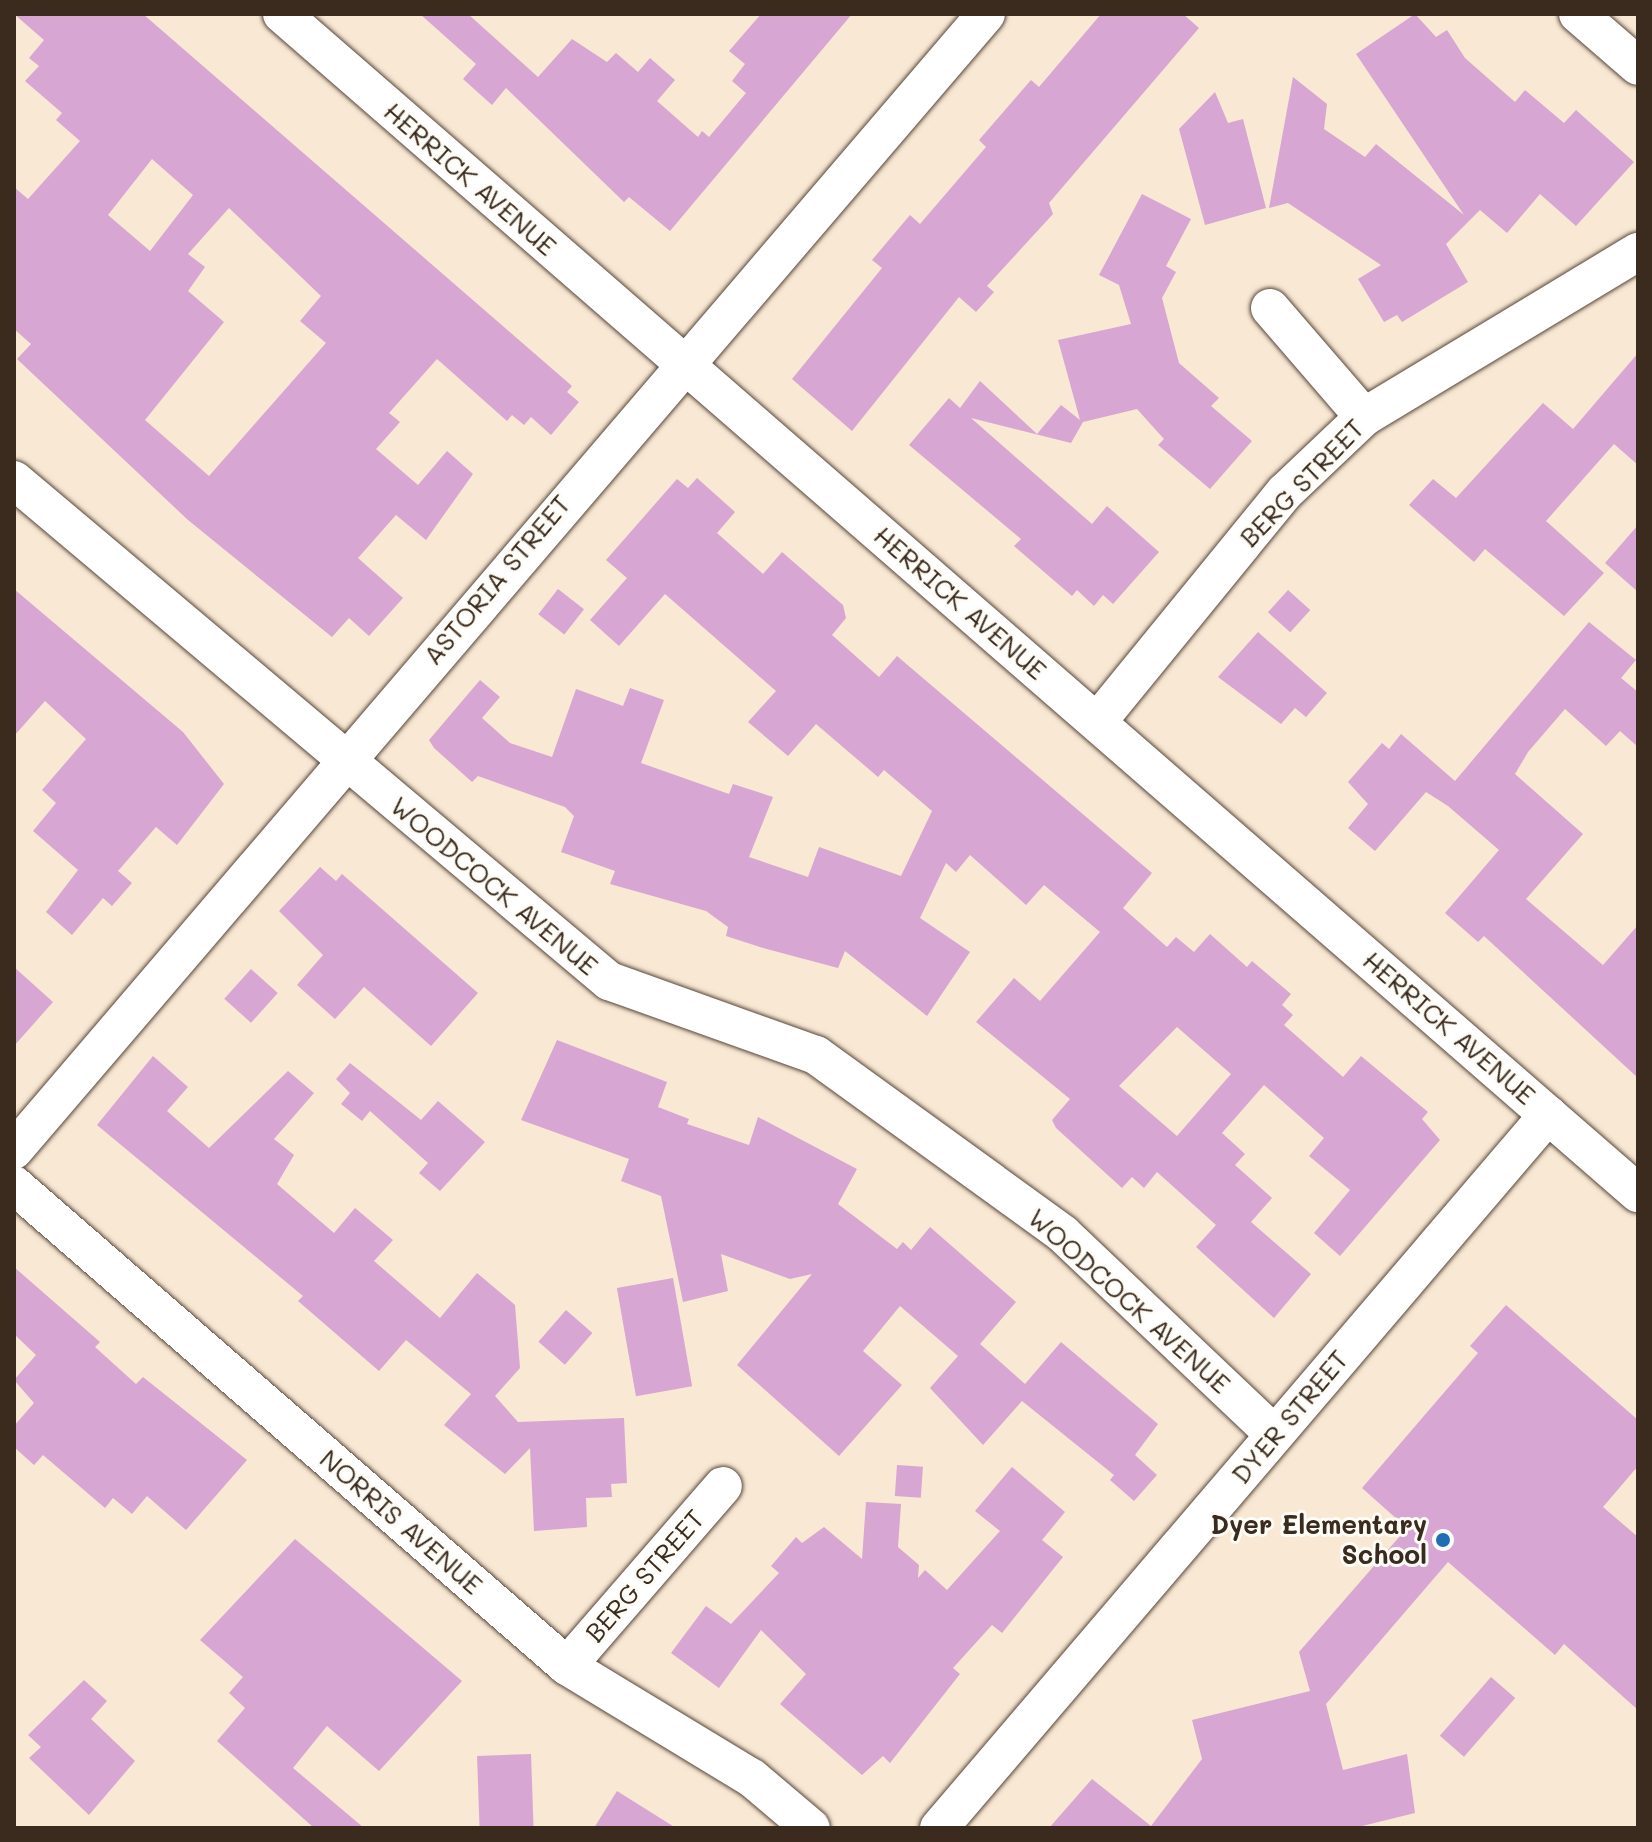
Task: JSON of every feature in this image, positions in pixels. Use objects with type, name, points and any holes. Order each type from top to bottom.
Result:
[{"type":"street","name":"HERRICK AVENUE","points":[[282,14],[1638,1193]]},
{"type":"street","name":"ASTORIA STREET","points":[[14,1150],[681,364],[986,14]]},
{"type":"street","points":[[1578,14],[1638,66]]},
{"type":"street","name":"BERG STREET","points":[[1098,721],[1285,492],[1364,417],[1638,252]]},
{"type":"street","points":[[1270,308],[1364,417]]},
{"type":"street","name":"WOODCOCK AVENUE","points":[[14,480],[343,761],[609,981],[816,1055],[1063,1234],[1274,1434]]},
{"type":"street","name":"DYER STREET","points":[[939,1828],[1548,1115]]},
{"type":"street","name":"NORRIS AVENUE","points":[[14,1185],[567,1666],[752,1778],[811,1828]]},
{"type":"street","name":"BERG STREET","points":[[567,1666],[723,1486]]},
{"type":"building","points":[[14,14],[143,14],[572,386],[567,392],[579,402],[551,435],[531,417],[524,425],[512,415],[507,421],[437,359],[389,413],[400,422],[376,449],[418,485],[447,451],[473,474],[426,540],[396,515],[358,558],[403,598],[369,636],[349,618],[332,637],[188,520],[17,359],[31,344],[14,329],[14,187],[28,199],[80,141],[56,120],[62,113],[25,81],[39,66],[29,58],[44,40]],"holes":[[[152,159],[193,195],[150,251],[108,215]],[[229,208],[321,296],[300,321],[326,343],[209,476],[145,420],[224,322],[188,291],[205,267],[188,254]]]},
{"type":"building","points":[[420,14],[468,14],[538,77],[572,39],[607,62],[616,53],[638,72],[650,58],[675,80],[657,101],[698,137],[702,131],[709,137],[746,93],[732,81],[745,64],[729,51],[761,14],[852,14],[670,231],[629,197],[624,202],[506,88],[492,105],[463,79],[476,64]]},
{"type":"building","points":[[1101,14],[1183,14],[1199,28],[1049,203],[1053,214],[987,286],[994,292],[976,312],[959,297],[852,431],[792,379],[882,268],[872,260],[910,215],[920,224],[986,147],[979,140],[1031,80],[1039,87]]},
{"type":"building","points":[[1415,14],[1436,37],[1447,30],[1465,58],[1515,102],[1525,90],[1564,123],[1576,110],[1634,162],[1576,226],[1540,194],[1507,233],[1480,210],[1446,244],[1468,282],[1402,322],[1397,315],[1384,322],[1358,279],[1381,265],[1288,203],[1269,208],[1293,77],[1327,104],[1324,129],[1365,157],[1376,144],[1464,215],[1356,54]]},
{"type":"building","points":[[1215,92],[1228,123],[1243,119],[1266,208],[1205,225],[1179,129]]},
{"type":"building","points":[[1142,194],[1191,219],[1166,266],[1176,272],[1162,298],[1179,363],[1219,398],[1211,406],[1252,441],[1210,489],[1158,445],[1164,439],[1137,409],[1083,422],[1071,443],[971,418],[1092,524],[1107,506],[1159,552],[1113,604],[1103,595],[1094,606],[1077,590],[1072,596],[1014,546],[1021,539],[909,445],[949,398],[960,408],[980,381],[1037,434],[1061,405],[1080,420],[1058,340],[1131,324],[1119,285],[1099,275]]},
{"type":"building","points":[[1638,353],[1638,465],[1614,444],[1546,521],[1604,573],[1564,616],[1485,549],[1474,562],[1409,505],[1433,479],[1456,498],[1543,403],[1573,429]]},
{"type":"building","points":[[697,478],[735,512],[717,533],[763,574],[782,552],[843,605],[846,618],[832,635],[879,677],[897,656],[1152,873],[1123,908],[1167,947],[1176,937],[1194,952],[1210,934],[1247,967],[1252,961],[1291,994],[1282,1005],[1293,1015],[1284,1025],[1343,1077],[1361,1056],[1428,1112],[1422,1119],[1440,1140],[1340,1256],[1314,1233],[1350,1190],[1309,1156],[1324,1138],[1264,1085],[1222,1133],[1245,1154],[1235,1165],[1272,1198],[1251,1222],[1311,1274],[1274,1318],[1196,1247],[1216,1225],[1157,1172],[1144,1188],[1132,1177],[1122,1188],[1056,1128],[1052,1120],[1070,1099],[976,1022],[1014,978],[1040,1001],[1100,932],[1044,885],[1026,905],[970,855],[956,872],[946,863],[920,918],[970,952],[927,1016],[845,951],[838,968],[763,948],[726,936],[728,927],[706,911],[610,884],[615,871],[561,852],[574,816],[565,807],[478,776],[472,782],[434,748],[429,740],[480,680],[500,697],[482,718],[510,743],[552,757],[576,689],[623,706],[630,688],[664,700],[641,763],[729,794],[733,784],[773,797],[749,857],[808,877],[819,847],[901,876],[932,811],[884,770],[878,777],[816,724],[788,756],[748,722],[776,691],[665,594],[619,646],[590,620],[627,578],[606,560],[677,479],[688,488]],"holes":[[[1177,1027],[1231,1074],[1177,1136],[1119,1086]]]},
{"type":"building","points":[[1638,525],[1638,592],[1605,563]]},
{"type":"building","points":[[14,589],[183,732],[224,784],[177,845],[156,827],[118,871],[132,883],[112,906],[103,898],[72,935],[46,912],[78,870],[33,831],[56,803],[42,790],[86,739],[45,701],[14,736]]},
{"type":"building","points":[[558,589],[584,609],[564,635],[538,614]]},
{"type":"building","points":[[1288,590],[1310,610],[1290,632],[1268,612]]},
{"type":"building","points":[[1589,622],[1636,660],[1621,678],[1638,692],[1638,747],[1620,731],[1606,746],[1565,709],[1528,752],[1515,774],[1583,834],[1526,899],[1603,965],[1638,925],[1638,1078],[1484,936],[1478,942],[1445,913],[1499,850],[1448,806],[1426,792],[1375,851],[1348,828],[1368,804],[1348,782],[1382,743],[1389,749],[1401,734],[1455,781]]},
{"type":"building","points":[[1258,632],[1327,693],[1306,717],[1295,708],[1281,724],[1218,677]]},
{"type":"building","points":[[320,867],[336,881],[342,874],[478,993],[431,1046],[364,987],[335,1019],[297,985],[323,955],[279,911]]},
{"type":"building","points":[[14,967],[53,1002],[14,1046]]},
{"type":"building","points":[[251,969],[278,993],[251,1023],[224,999]]},
{"type":"building","points":[[557,1040],[667,1082],[658,1107],[689,1119],[687,1124],[749,1145],[758,1117],[857,1169],[838,1204],[897,1249],[903,1242],[911,1250],[930,1227],[1016,1302],[980,1344],[1025,1384],[1061,1342],[1158,1424],[1135,1455],[1157,1475],[1134,1501],[1110,1480],[1114,1475],[1022,1401],[983,1445],[930,1388],[958,1356],[900,1306],[863,1351],[902,1385],[839,1456],[737,1365],[812,1274],[790,1279],[721,1254],[728,1291],[683,1302],[661,1196],[621,1181],[629,1159],[521,1120]]},
{"type":"building","points":[[153,1056],[188,1087],[167,1111],[209,1148],[288,1071],[314,1093],[274,1139],[294,1155],[277,1184],[334,1233],[355,1208],[393,1240],[374,1261],[440,1318],[477,1273],[515,1305],[520,1368],[495,1396],[518,1422],[624,1418],[627,1483],[611,1484],[612,1497],[586,1498],[587,1527],[534,1531],[530,1448],[505,1474],[444,1425],[471,1394],[406,1340],[379,1371],[298,1301],[303,1296],[97,1125]]},
{"type":"building","points":[[350,1063],[421,1120],[438,1101],[485,1142],[440,1191],[419,1173],[428,1163],[370,1111],[362,1121],[341,1104],[350,1093],[336,1079]]},
{"type":"building","points":[[14,1267],[100,1342],[95,1347],[136,1384],[143,1377],[247,1460],[186,1530],[147,1496],[132,1514],[113,1498],[105,1508],[43,1455],[34,1465],[14,1447],[14,1426],[34,1403],[14,1380],[36,1355],[14,1334]]},
{"type":"building","points":[[673,1278],[692,1386],[636,1396],[617,1288]]},
{"type":"building","points":[[1506,1305],[1638,1420],[1638,1466],[1603,1507],[1638,1537],[1638,1710],[1564,1644],[1555,1655],[1448,1562],[1326,1704],[1343,1770],[1407,1754],[1415,1813],[1354,1828],[1049,1828],[1092,1779],[1151,1826],[1202,1759],[1192,1720],[1310,1691],[1299,1652],[1407,1528],[1362,1488],[1478,1353],[1470,1346]]},
{"type":"building","points":[[566,1310],[592,1333],[565,1365],[538,1342]]},
{"type":"building","points":[[897,1465],[923,1467],[921,1498],[895,1496]]},
{"type":"building","points":[[1012,1467],[1065,1512],[1042,1540],[1063,1557],[1002,1633],[992,1625],[953,1668],[960,1674],[890,1763],[883,1756],[862,1775],[780,1704],[806,1674],[761,1630],[719,1688],[671,1653],[706,1606],[731,1624],[779,1573],[771,1566],[796,1537],[802,1543],[824,1527],[862,1559],[866,1502],[901,1504],[898,1547],[919,1565],[918,1578],[925,1570],[947,1590],[1000,1531],[975,1511]]},
{"type":"building","points":[[295,1539],[462,1681],[379,1771],[327,1726],[293,1768],[364,1828],[314,1828],[217,1741],[245,1708],[229,1693],[243,1677],[200,1640]]},
{"type":"building","points":[[1491,1677],[1515,1698],[1464,1757],[1440,1736]]},
{"type":"building","points":[[84,1680],[107,1701],[91,1719],[135,1761],[89,1815],[29,1758],[41,1747],[28,1735]]},
{"type":"building","points":[[531,1754],[534,1828],[480,1828],[477,1756]]},
{"type":"building","points":[[617,1791],[676,1828],[594,1828]]},
{"type":"place","name":"Dyer Elementary School","points":[[1443,1540]]}]
